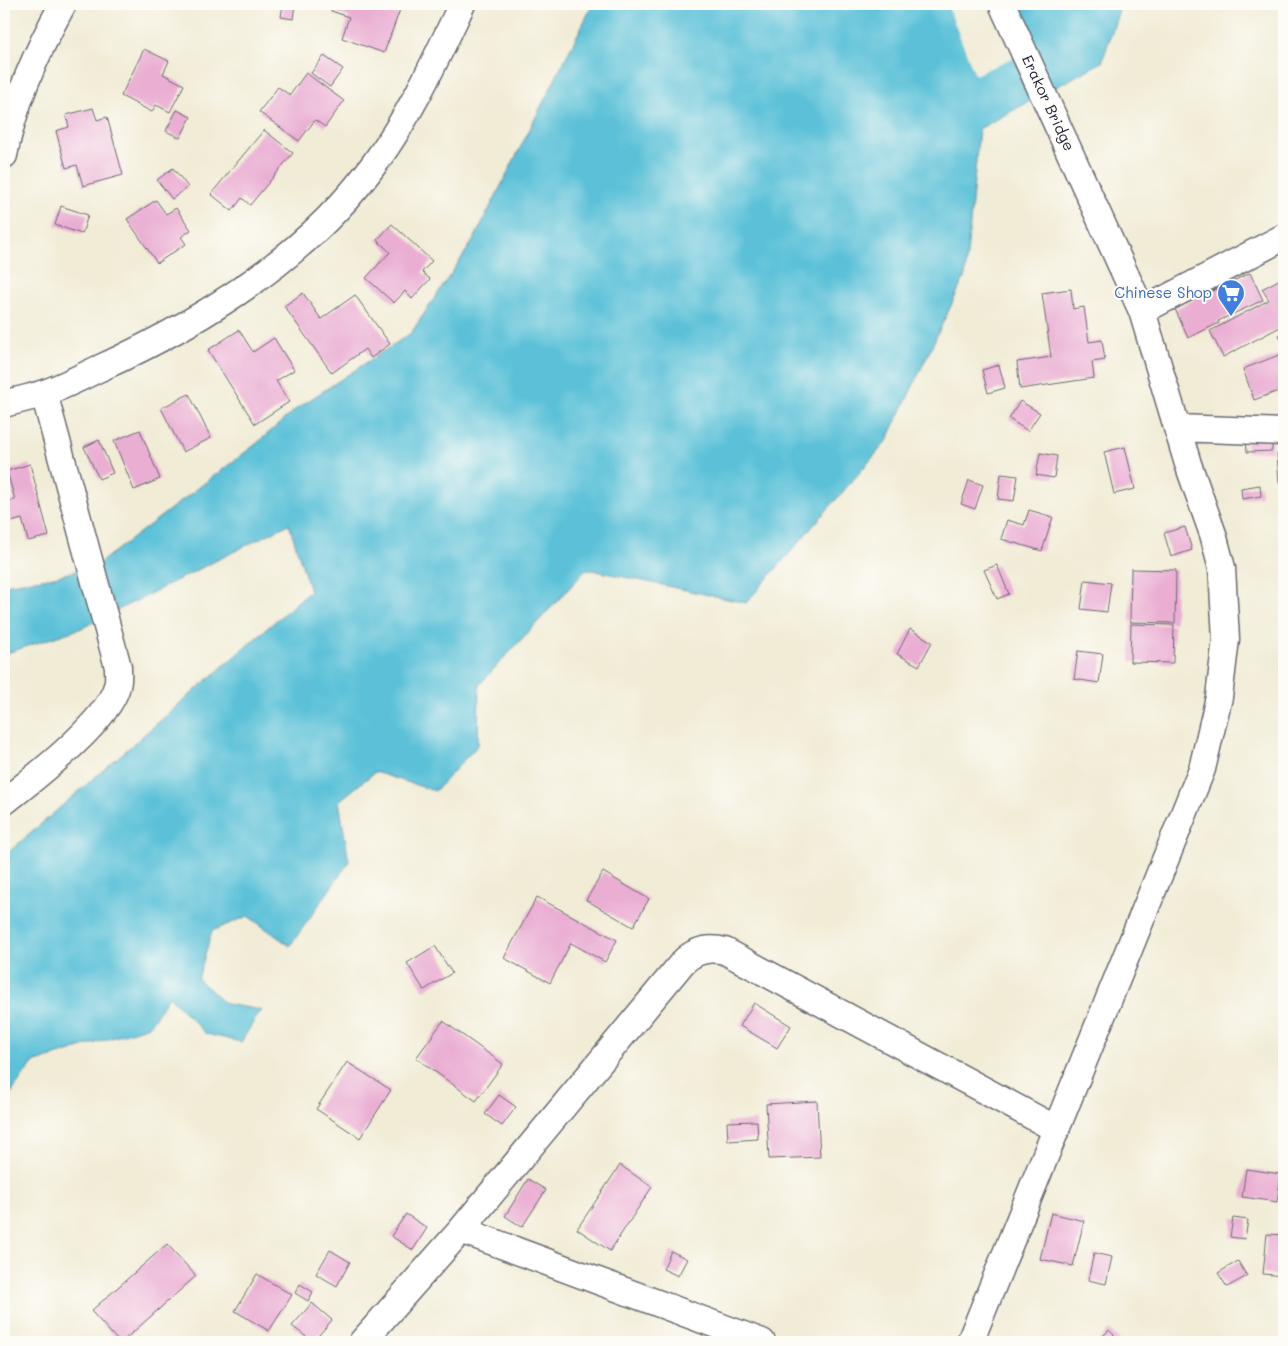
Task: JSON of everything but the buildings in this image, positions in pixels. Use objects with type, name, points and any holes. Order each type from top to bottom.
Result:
[{"type":"street","points":[[4,155],[18,105],[36,58],[63,4]]},
{"type":"street","points":[[4,404],[44,393],[118,360],[173,332],[267,271],[300,246],[338,208],[375,164],[412,108],[462,4]]},
{"type":"street","name":"Erakor Bridge","points":[[970,1342],[1202,769],[1219,697],[1226,639],[1222,568],[1211,526],[1188,464],[1142,311],[1002,4]]},
{"type":"street","points":[[1142,311],[1284,237]]},
{"type":"street","points":[[4,802],[54,762],[92,724],[109,703],[117,686],[118,667],[44,393]]},
{"type":"street","points":[[1177,428],[1284,432]]},
{"type":"street","points":[[362,1342],[461,1230],[683,962],[688,957],[702,950],[717,949],[732,955],[1056,1129]]},
{"type":"street","points":[[461,1230],[762,1342]]},
{"type":"water","points":[[593,4],[1121,4],[1102,62],[979,129],[965,276],[887,441],[746,603],[587,569],[479,685],[478,745],[435,791],[375,772],[339,801],[349,862],[290,946],[248,916],[212,931],[198,979],[226,1004],[261,1010],[241,1042],[206,1034],[169,996],[149,1026],[33,1063],[4,1103],[4,856],[310,591],[289,524],[82,628],[4,654],[4,585],[54,577],[97,565],[256,444],[296,409],[411,333],[473,241]]},
{"type":"pier","points":[[947,4],[1005,4],[1025,52],[975,75]]},
{"type":"place","name":"Chinese Shop","points":[[1231,317]]}]
